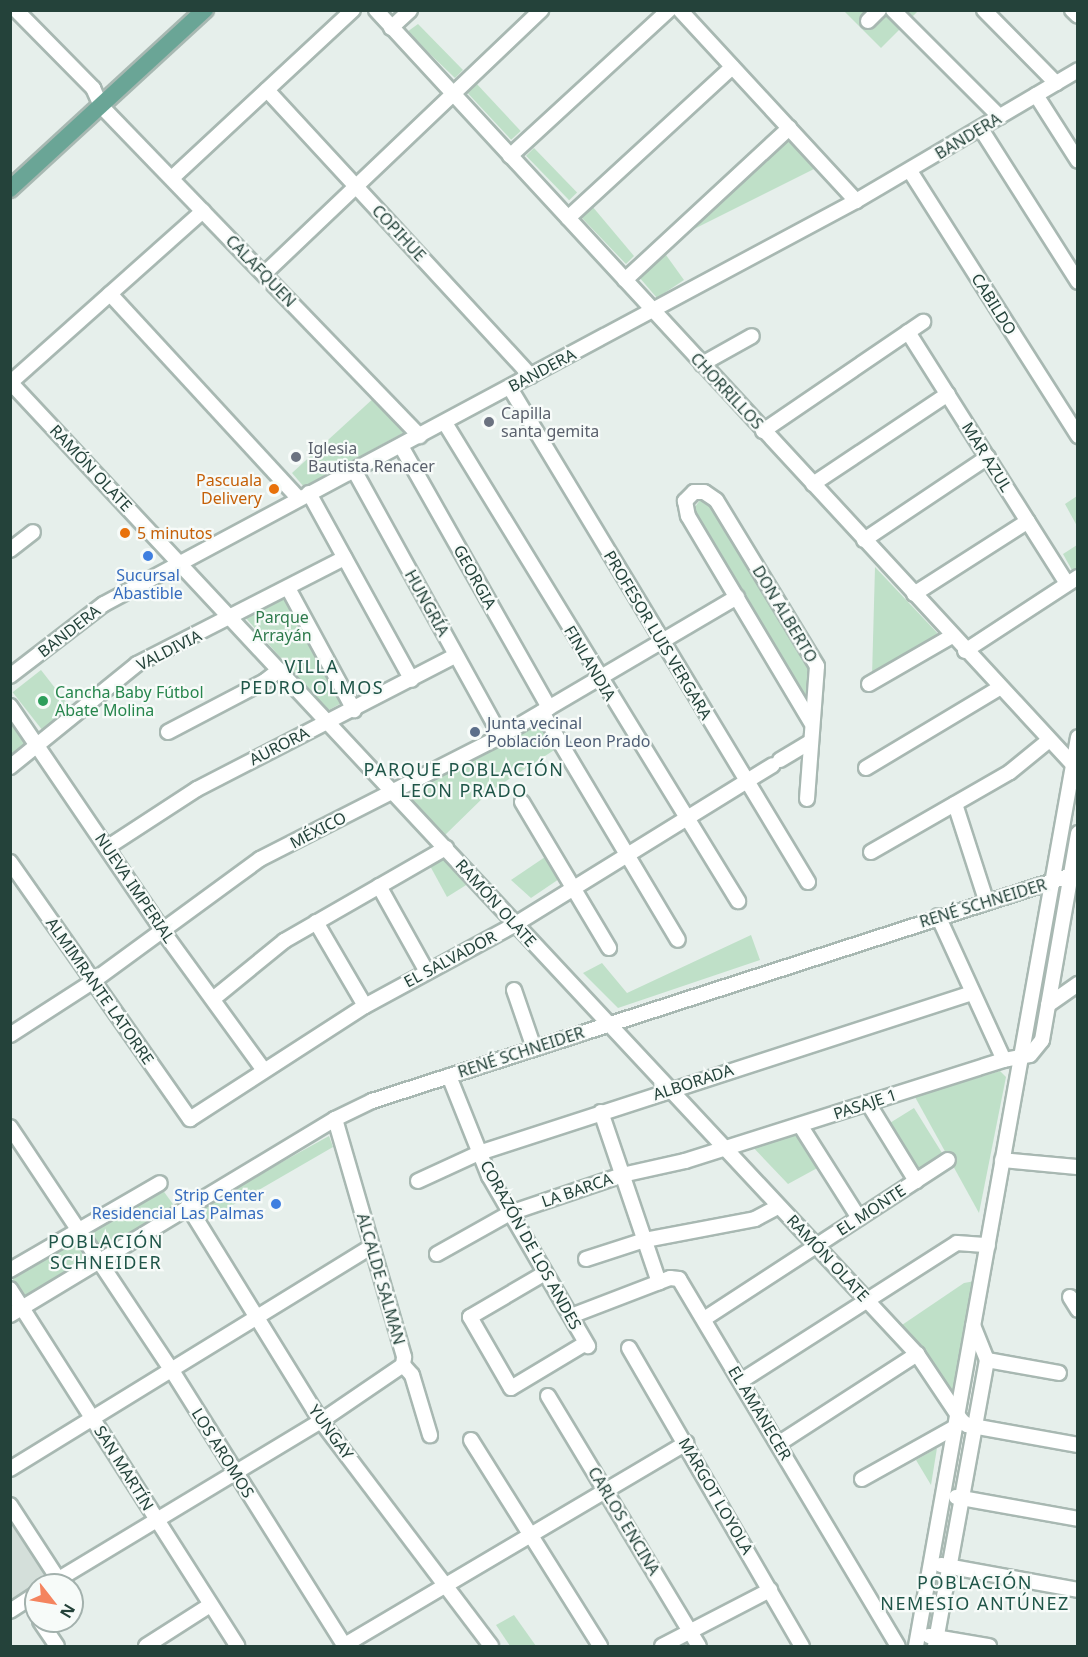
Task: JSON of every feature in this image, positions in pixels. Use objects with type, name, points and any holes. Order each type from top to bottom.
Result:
[{"type":"main road","points":[[10,189],[204,11]]},
{"type":"street","name":"CALAFQUEN","points":[[16,10],[93,88],[102,106],[420,436]]},
{"type":"street","points":[[172,178],[353,10]]},
{"type":"street","name":"CHORRILLOS","points":[[376,10],[1075,769]]},
{"type":"street","points":[[392,28],[410,10]]},
{"type":"street","points":[[264,274],[541,10]]},
{"type":"street","points":[[510,156],[669,10]]},
{"type":"street","points":[[680,10],[856,201]]},
{"type":"street","points":[[868,21],[879,10]]},
{"type":"street","points":[[893,10],[1000,117]]},
{"type":"street","points":[[984,10],[1056,83]]},
{"type":"street","points":[[1072,10],[1077,16]]},
{"type":"street","points":[[568,218],[732,67]]},
{"type":"street","name":"BANDERA","points":[[10,676],[104,604],[856,201],[981,129],[1077,70]]},
{"type":"street","name":"COPIHUE","points":[[267,90],[531,376]]},
{"type":"street","points":[[1036,95],[1076,156]]},
{"type":"street","points":[[625,280],[789,128]]},
{"type":"street","points":[[981,129],[1077,282]]},
{"type":"street","name":"CABILDO","points":[[910,171],[1077,436]]},
{"type":"street","points":[[11,382],[203,211]]},
{"type":"street","points":[[110,294],[303,496],[344,558],[412,681]]},
{"type":"street","points":[[763,430],[923,322]]},
{"type":"street","name":"MAR AZUL","points":[[908,332],[1028,521],[1072,579]]},
{"type":"street","points":[[702,364],[752,336]]},
{"type":"street","name":"RAMÓN OLATE","points":[[11,382],[514,925],[609,1023],[917,1354],[956,1420],[975,1427]]},
{"type":"street","name":"PROFESOR LUIS VERGARA","points":[[510,388],[808,882]]},
{"type":"street","points":[[813,484],[948,394]]},
{"type":"street","name":"FINLANDIA","points":[[445,423],[598,678],[738,901]]},
{"type":"street","name":"GEORGIA","points":[[402,446],[545,710],[678,940]]},
{"type":"street","points":[[864,540],[987,457]]},
{"type":"street","name":"HUNGRÍA","points":[[354,470],[501,736]]},
{"type":"street","name":"DON ALBERTO","points":[[737,597],[688,516],[685,501],[694,492],[704,492],[716,500],[817,666],[807,799]]},
{"type":"street","points":[[914,594],[1028,521]]},
{"type":"street","points":[[10,550],[33,532]]},
{"type":"street","name":"VALDIVIA","points":[[10,767],[138,664],[344,558]]},
{"type":"street","points":[[965,651],[1072,579]]},
{"type":"street","points":[[288,588],[354,710]]},
{"type":"street","points":[[737,597],[811,722]]},
{"type":"street","name":"MÉXICO","points":[[10,1035],[92,982],[260,859],[501,736],[661,639],[737,597]]},
{"type":"street","points":[[869,684],[952,636]]},
{"type":"street","name":"AURORA","points":[[108,848],[197,789],[327,721],[412,681],[455,656]]},
{"type":"street","points":[[168,732],[265,681],[279,670]]},
{"type":"street","points":[[866,768],[999,688]]},
{"type":"street","name":"NUEVA IMPERIAL","points":[[10,706],[39,744],[162,930],[263,1069]]},
{"type":"street","points":[[989,1647],[917,1640],[1020,1058],[1075,769],[1077,737]]},
{"type":"street","points":[[872,852],[1010,772],[1048,741]]},
{"type":"street","name":"EL SALVADOR","points":[[190,1119],[263,1069],[365,1006],[426,970],[514,925],[810,742]]},
{"type":"street","points":[[522,802],[609,948]]},
{"type":"street","points":[[955,804],[986,900]]},
{"type":"street","points":[[1020,1058],[1034,1053],[1040,1044],[1077,833]]},
{"type":"street","points":[[213,999],[284,941],[446,849]]},
{"type":"street","name":"ALMIMRANTE LATORRE","points":[[10,862],[190,1119]]},
{"type":"street","name":"RENÉ SCHNEIDER","points":[[16,1311],[335,1119],[372,1101],[986,900],[1069,876]]},
{"type":"street","points":[[379,886],[426,970]]},
{"type":"street","points":[[938,916],[1004,1060]]},
{"type":"street","points":[[316,922],[365,1006]]},
{"type":"street","points":[[1048,1005],[1077,984]]},
{"type":"street","points":[[514,990],[534,1048]]},
{"type":"street","name":"ALBORADA","points":[[418,1180],[479,1153],[972,993]]},
{"type":"street","name":"PASAJE 1","points":[[726,1148],[1004,1060],[1020,1058]]},
{"type":"street","name":"CORAZÓN DE LOS ANDES","points":[[449,1076],[479,1153],[510,1213],[571,1316],[587,1345],[511,1388],[470,1317],[545,1273]]},
{"type":"street","points":[[868,1103],[916,1181]]},
{"type":"street","points":[[571,1316],[659,1282],[601,1112]]},
{"type":"street","name":"ALCALDE SALMAN","points":[[335,1119],[404,1357],[403,1365],[412,1375],[430,1435]]},
{"type":"street","points":[[800,1125],[859,1218]]},
{"type":"street","name":"LOS AROMOS","points":[[10,1127],[171,1369],[344,1646]]},
{"type":"street","name":"LA BARCA","points":[[437,1254],[510,1213],[622,1175],[726,1148]]},
{"type":"street","name":"EL MONTE","points":[[704,1319],[948,1160]]},
{"type":"street","points":[[1002,1160],[1077,1167]]},
{"type":"street","points":[[10,1270],[80,1232],[160,1183]]},
{"type":"street","name":"YUNGAY","points":[[188,1206],[321,1421],[491,1647]]},
{"type":"street","points":[[586,1259],[645,1240],[755,1219],[779,1206]]},
{"type":"street","points":[[741,1381],[957,1243],[988,1245]]},
{"type":"street","points":[[10,1469],[372,1246]]},
{"type":"street","name":"EL AMANECER","points":[[659,1282],[679,1279],[898,1647]]},
{"type":"street","name":"SAN MARTÍN","points":[[10,1289],[16,1311],[92,1418],[237,1647]]},
{"type":"street","points":[[1070,1297],[1077,1310]]},
{"type":"street","points":[[936,1642],[986,1365],[973,1326]]},
{"type":"street","name":"MARGOT LOYOLA","points":[[629,1348],[802,1647]]},
{"type":"street","points":[[778,1444],[917,1354]]},
{"type":"street","points":[[67,1573],[321,1421],[403,1365]]},
{"type":"street","points":[[965,1368],[986,1365],[1059,1372]]},
{"type":"street","name":"CARLOS ENCINA","points":[[548,1396],[607,1490],[699,1647]]},
{"type":"street","points":[[862,1479],[956,1420]]},
{"type":"street","points":[[975,1427],[1077,1445]]},
{"type":"street","points":[[471,1440],[600,1647]]},
{"type":"street","points":[[344,1646],[686,1443]]},
{"type":"street","points":[[943,1495],[1077,1519]]},
{"type":"street","points":[[10,1505],[48,1573]]},
{"type":"street","points":[[931,1563],[1077,1590]]},
{"type":"street","points":[[662,1647],[770,1590]]},
{"type":"street","points":[[10,1611],[24,1602]]},
{"type":"street","points":[[146,1647],[210,1605]]},
{"type":"street","points":[[48,1633],[57,1647]]},
{"type":"shaded area","points":[[10,1515],[48,1573],[24,1573],[24,1597],[10,1606]]},
{"type":"green space","points":[[844,11],[918,11],[881,48]]},
{"type":"green space","points":[[418,24],[463,70],[455,78],[407,32]]},
{"type":"green space","points":[[475,82],[521,131],[511,140],[465,91]]},
{"type":"green space","points":[[784,136],[814,169],[676,238]]},
{"type":"green space","points":[[534,148],[577,193],[569,200],[526,156]]},
{"type":"green space","points":[[592,206],[634,256],[626,264],[581,217]]},
{"type":"green space","points":[[666,255],[684,280],[657,298],[639,277]]},
{"type":"green space","points":[[376,396],[410,429],[304,487],[292,473]]},
{"type":"green space","points":[[1077,496],[1077,526],[1065,504]]},
{"type":"green space","points":[[700,500],[713,503],[813,667],[808,705],[692,511]]},
{"type":"green space","points":[[1077,545],[1077,569],[1073,572],[1063,554]]},
{"type":"green space","points":[[875,567],[942,638],[872,677]]},
{"type":"green space","name":"Parque Arrayán","points":[[288,592],[347,700],[327,711],[245,617]]},
{"type":"green space","name":"Cancha Baby Fútbol Abate Molina","points":[[41,670],[72,709],[43,732],[13,692]]},
{"type":"green space","points":[[10,709],[32,740],[11,757],[10,757]]},
{"type":"green space","points":[[541,720],[559,747],[489,792],[444,836],[400,797]]},
{"type":"green space","points":[[446,855],[471,882],[447,897],[429,864]]},
{"type":"green space","points":[[548,855],[562,877],[531,898],[511,880]]},
{"type":"green space","points":[[751,935],[760,960],[618,1008],[583,973],[602,963],[627,993]]},
{"type":"green space","points":[[1000,1071],[1006,1077],[979,1213],[915,1097]]},
{"type":"green space","points":[[914,1108],[943,1155],[919,1169],[890,1123]]},
{"type":"green space","points":[[797,1128],[821,1166],[788,1184],[750,1144]]},
{"type":"green space","points":[[329,1136],[333,1147],[207,1220],[199,1208]]},
{"type":"green space","points":[[162,1189],[175,1207],[25,1300],[11,1276]]},
{"type":"green space","points":[[975,1281],[954,1401],[899,1327],[964,1283]]},
{"type":"green space","points":[[937,1448],[931,1485],[916,1460]]},
{"type":"green space","points":[[514,1615],[536,1646],[510,1646],[496,1625]]},
{"type":"place","name":"Capilla santa gemita","points":[[489,422]]},
{"type":"place","name":"Iglesia Bautista Renacer","points":[[296,457]]},
{"type":"place","name":"Pascuala Delivery","points":[[274,489]]},
{"type":"place","name":"5 minutos","points":[[125,533]]},
{"type":"place","name":"Sucursal Abastible","points":[[148,556]]},
{"type":"place","name":"Cancha Baby Fútbol Abate Molina","points":[[43,701]]},
{"type":"place","name":"Junta vecinal Población Leon Prado","points":[[475,732]]},
{"type":"place","name":"Strip Center Residencial Las Palmas","points":[[276,1204]]},
{"type":"district","name":"VILLA PEDRO OLMOS","points":[[312,677]]},
{"type":"district","name":"PARQUE POBLACIÓN LEON PRADO","points":[[464,780]]},
{"type":"district","name":"POBLACIÓN SCHNEIDER","points":[[106,1252]]},
{"type":"district","name":"POBLACIÓN NEMESIO ANTÚNEZ","points":[[975,1593]]}]
